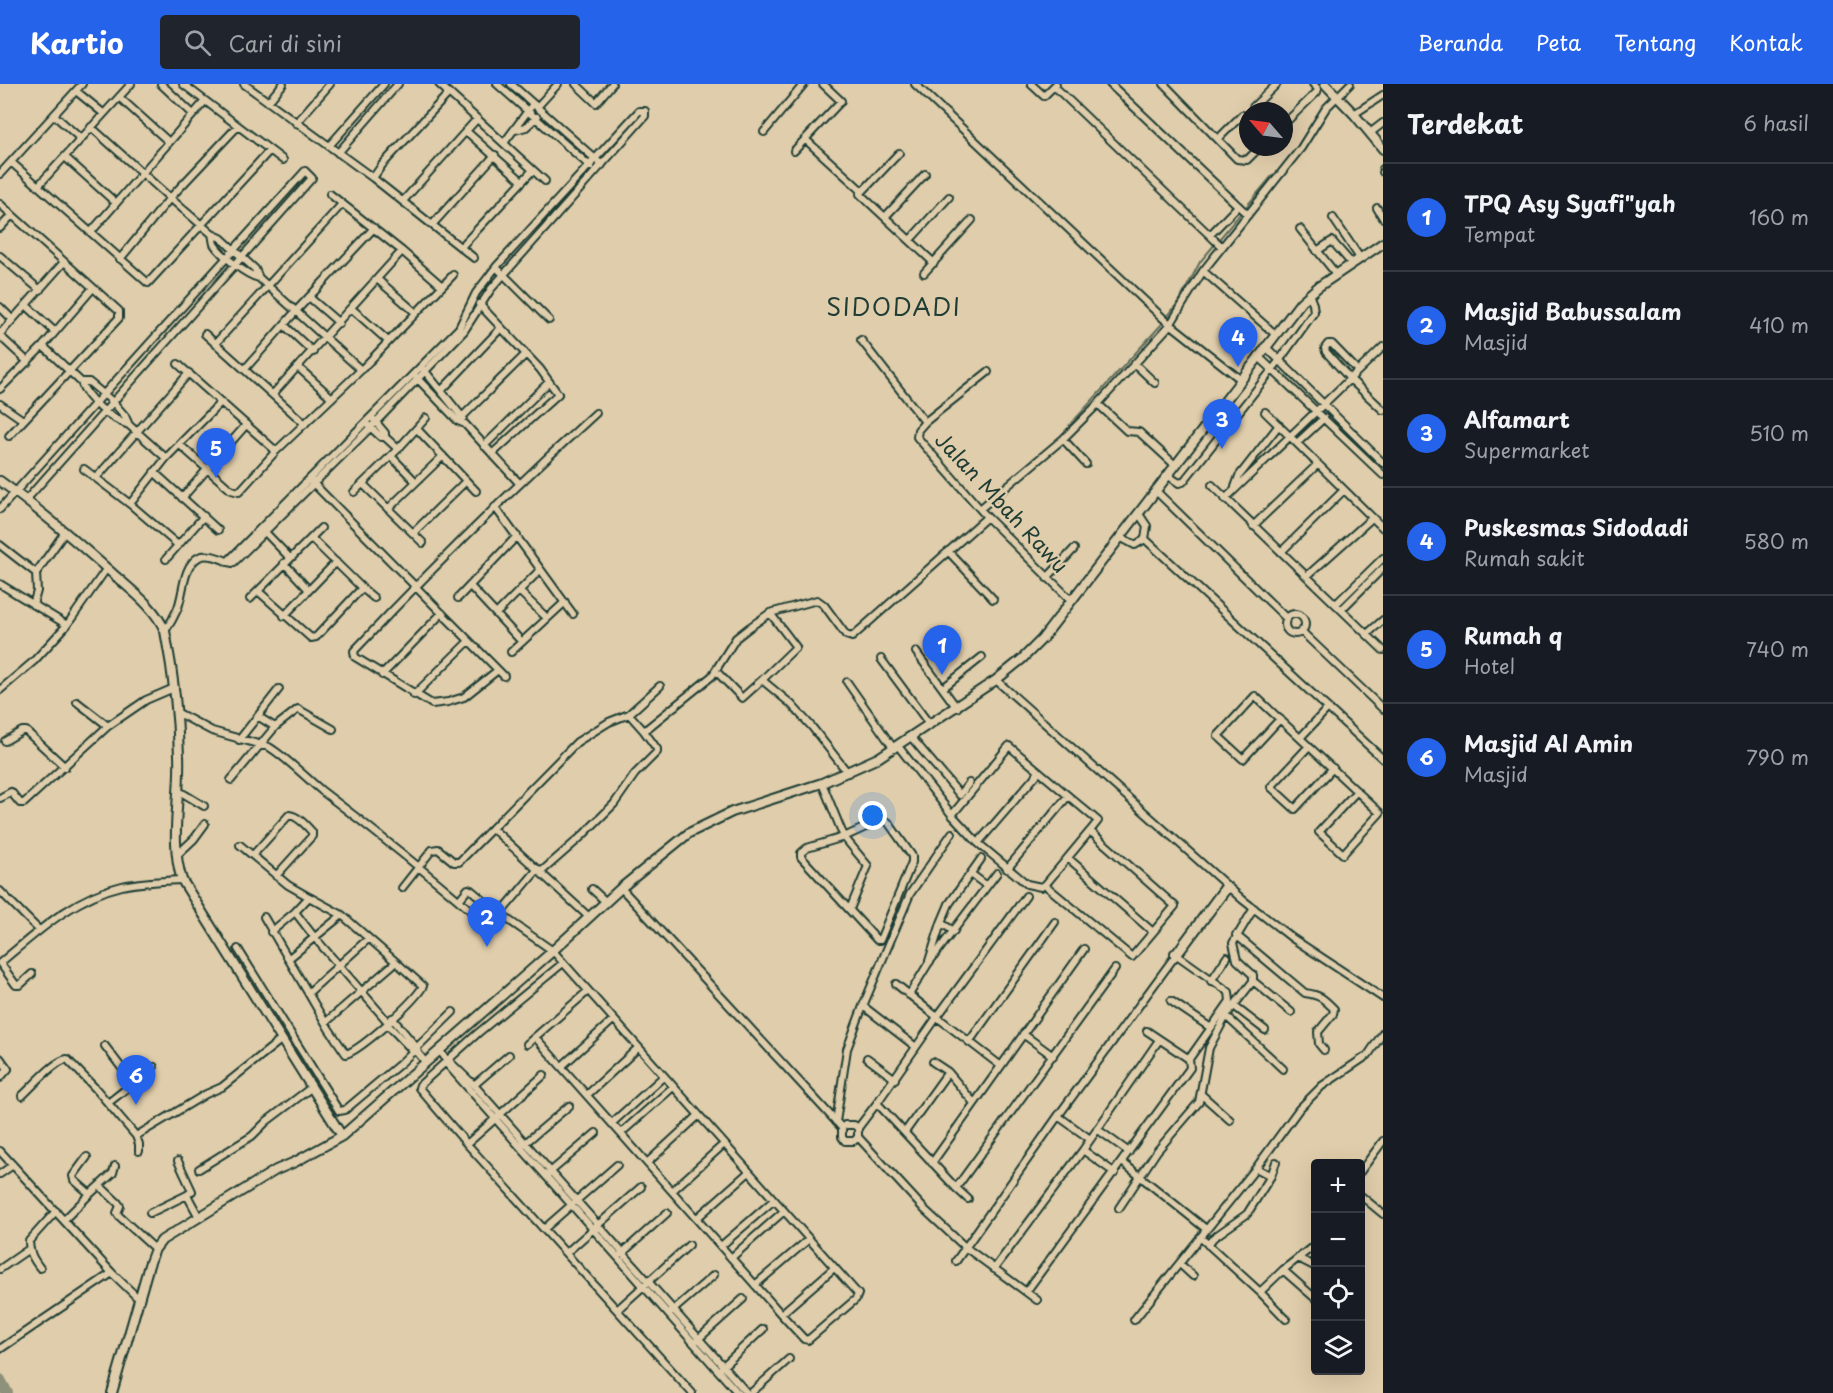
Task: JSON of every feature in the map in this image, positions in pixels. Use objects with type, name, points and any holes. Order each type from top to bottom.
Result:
[{"type":"street","points":[[0,174],[82,84]]},
{"type":"street","points":[[38,186],[131,84]]},
{"type":"street","points":[[161,84],[193,114]]},
{"type":"street","points":[[183,84],[283,160]]},
{"type":"street","points":[[244,84],[373,178],[474,258]]},
{"type":"street","points":[[268,102],[283,84]]},
{"type":"street","points":[[296,123],[329,84]]},
{"type":"street","points":[[334,149],[384,84]]},
{"type":"street","points":[[334,149],[399,84]]},
{"type":"street","points":[[439,84],[545,181]]},
{"type":"street","points":[[497,84],[596,172]]},
{"type":"street","points":[[511,84],[602,165]]},
{"type":"street","points":[[504,143],[527,111],[537,108],[558,84]]},
{"type":"street","points":[[576,84],[596,103],[612,84]]},
{"type":"street","points":[[764,132],[802,87],[795,84]]},
{"type":"street","points":[[794,151],[841,101],[823,84]]},
{"type":"street","points":[[915,84],[1167,322],[1240,379]]},
{"type":"street","points":[[1032,84],[1044,96],[1055,85],[1222,246]]},
{"type":"street","points":[[1110,84],[1247,215]]},
{"type":"street","points":[[1164,84],[1237,159],[1248,160],[1252,156]]},
{"type":"street","points":[[1258,102],[1277,84]]},
{"type":"street","points":[[1293,115],[1317,92],[1318,89],[1313,84]]},
{"type":"street","points":[[1325,84],[1383,149]]},
{"type":"street","points":[[980,508],[1063,439],[1135,363],[1222,246],[1301,148],[1326,108],[1350,84]]},
{"type":"street","points":[[76,91],[103,113]]},
{"type":"street","points":[[373,178],[382,165],[449,93]]},
{"type":"street","points":[[1354,114],[1383,95]]},
{"type":"street","points":[[119,97],[169,142]]},
{"type":"street","points":[[91,232],[205,101]]},
{"type":"street","points":[[515,130],[526,127],[536,118],[537,108]]},
{"type":"street","points":[[165,631],[178,608],[187,573],[193,563],[199,557],[207,555],[227,562],[263,529],[422,369],[464,331],[480,305],[504,275],[645,116],[645,111],[639,111],[496,267],[473,300],[459,328],[422,369]]},
{"type":"street","points":[[54,115],[81,139]]},
{"type":"street","points":[[1218,139],[1239,118]]},
{"type":"street","points":[[403,201],[476,120]]},
{"type":"street","points":[[1370,133],[1383,123]]},
{"type":"street","points":[[120,259],[170,198],[238,126]]},
{"type":"street","points":[[92,127],[142,174],[212,234],[238,253],[255,269],[259,278]]},
{"type":"street","points":[[466,131],[522,181]]},
{"type":"street","points":[[805,139],[862,191]]},
{"type":"street","points":[[10,162],[148,282],[270,150]]},
{"type":"street","points":[[899,153],[860,194],[934,263]]},
{"type":"street","points":[[432,225],[495,155]]},
{"type":"street","points":[[65,157],[116,203]]},
{"type":"street","points":[[461,247],[533,170]]},
{"type":"street","points":[[0,509],[104,394],[238,253],[312,178],[310,175],[305,171],[238,253],[113,402],[26,500]]},
{"type":"street","points":[[885,217],[925,174]]},
{"type":"street","points":[[330,194],[442,286]]},
{"type":"street","points":[[910,240],[949,197]]},
{"type":"street","points":[[0,204],[119,311],[119,318],[9,436]]},
{"type":"street","points":[[215,344],[342,204]]},
{"type":"street","points":[[1212,237],[1239,207]]},
{"type":"street","points":[[1377,208],[1383,218]]},
{"type":"street","points":[[0,228],[12,215]]},
{"type":"street","points":[[1333,218],[1360,258]]},
{"type":"street","points":[[924,273],[972,220]]},
{"type":"street","points":[[245,369],[374,228]]},
{"type":"street","points":[[1300,229],[1336,274]]},
{"type":"street","points":[[212,234],[214,244],[231,261],[250,275],[259,278],[361,370]]},
{"type":"street","points":[[1317,251],[1332,241],[1352,264]]},
{"type":"street","points":[[444,1057],[506,1001],[552,951],[589,917],[603,899],[621,888],[670,847],[702,825],[732,812],[824,787],[896,747],[957,708],[1022,659],[1042,639],[1072,601],[1265,346],[1309,294],[1383,243]]},
{"type":"street","points":[[273,394],[326,339],[402,251]]},
{"type":"street","points":[[0,256],[40,290]]},
{"type":"street","points":[[28,362],[0,335],[64,262]]},
{"type":"street","points":[[496,267],[549,320]]},
{"type":"street","points":[[1203,271],[1275,334]]},
{"type":"street","points":[[180,445],[231,490],[239,492],[276,451],[361,370],[453,275]]},
{"type":"street","points":[[377,279],[415,312]]},
{"type":"street","points":[[0,389],[43,346],[93,288]]},
{"type":"street","points":[[1167,475],[1179,483],[1183,482],[1272,370],[1314,312],[1309,294]]},
{"type":"street","points":[[309,297],[339,323]]},
{"type":"street","points":[[473,300],[525,354],[557,392],[556,398],[492,454]]},
{"type":"street","points":[[26,305],[55,332]]},
{"type":"street","points":[[0,307],[12,319]]},
{"type":"street","points":[[351,308],[388,341]]},
{"type":"street","points":[[284,325],[313,352]]},
{"type":"street","points":[[441,391],[501,328]]},
{"type":"street","points":[[205,334],[305,424]]},
{"type":"street","name":"Jalan Mbah Rawu","points":[[861,340],[926,422],[918,430],[917,437],[987,517],[1072,601]]},
{"type":"street","points":[[1358,371],[1332,344],[1328,344],[1325,350],[1350,378],[1382,407]]},
{"type":"street","points":[[43,346],[81,382],[83,388],[105,411],[120,422],[129,425],[166,458]]},
{"type":"street","points":[[1265,346],[1381,461],[1373,466]]},
{"type":"street","points":[[1224,499],[1383,347]]},
{"type":"street","points":[[462,420],[525,354]]},
{"type":"street","points":[[1258,356],[1383,475]]},
{"type":"street","points":[[1135,363],[1155,383]]},
{"type":"street","points":[[178,364],[276,451]]},
{"type":"street","points":[[299,368],[332,398]]},
{"type":"street","points":[[422,369],[484,446],[519,483]]},
{"type":"street","points":[[926,422],[988,372]]},
{"type":"street","points":[[96,478],[189,373]]},
{"type":"street","points":[[415,376],[462,420]]},
{"type":"street","points":[[81,382],[89,382],[113,402],[125,416],[129,425]]},
{"type":"street","points":[[484,446],[549,382]]},
{"type":"street","points":[[130,504],[166,458],[220,402]]},
{"type":"street","points":[[0,404],[23,420]]},
{"type":"street","points":[[1098,404],[1127,431],[1139,432],[1175,465]]},
{"type":"street","points":[[1265,412],[1383,528]]},
{"type":"street","points":[[498,670],[464,697],[432,704],[355,657],[354,651],[415,586],[519,483],[596,413]]},
{"type":"street","points":[[354,492],[426,418]]},
{"type":"street","points":[[1297,443],[1324,418]]},
{"type":"street","points":[[373,419],[385,433],[385,437],[398,449]]},
{"type":"street","points":[[182,498],[246,425]]},
{"type":"street","points":[[368,425],[381,438],[385,437]]},
{"type":"street","points":[[1235,488],[1239,476],[1279,425]]},
{"type":"street","points":[[417,429],[476,491]]},
{"type":"street","points":[[1063,439],[1086,464]]},
{"type":"street","points":[[391,456],[416,482]]},
{"type":"street","points":[[388,509],[442,456]]},
{"type":"street","points":[[1253,526],[1318,464]]},
{"type":"street","points":[[84,469],[178,545]]},
{"type":"street","points":[[154,472],[218,530]]},
{"type":"street","points":[[0,481],[107,568],[148,605],[161,622],[165,631],[178,713],[177,855],[182,880],[340,1132]]},
{"type":"street","points":[[311,481],[504,676]]},
{"type":"street","points":[[413,533],[466,481]]},
{"type":"street","points":[[363,484],[423,543]]},
{"type":"street","points":[[1212,485],[1383,650]]},
{"type":"street","points":[[1155,490],[1287,619]]},
{"type":"street","points":[[1281,552],[1344,490]]},
{"type":"street","points":[[495,507],[573,614]]},
{"type":"street","points":[[1139,514],[1146,526],[1145,539]]},
{"type":"street","points":[[166,559],[204,516]]},
{"type":"street","points":[[644,731],[716,671],[736,638],[771,615],[817,600],[824,605],[846,635],[852,637],[950,553],[987,517]]},
{"type":"street","points":[[1307,576],[1372,518]]},
{"type":"street","points":[[250,599],[321,528]]},
{"type":"street","points":[[263,529],[289,558]]},
{"type":"street","points":[[33,604],[37,591],[36,573],[65,532]]},
{"type":"street","points":[[458,598],[517,537]]},
{"type":"street","points":[[1120,537],[1135,544],[1145,539]]},
{"type":"street","points":[[312,538],[374,598]]},
{"type":"street","points":[[1145,539],[1383,759]]},
{"type":"street","points":[[0,545],[36,573]]},
{"type":"street","points":[[1047,578],[1074,549]]},
{"type":"street","points":[[950,553],[993,599]]},
{"type":"street","points":[[1342,609],[1379,569],[1383,558]]},
{"type":"street","points":[[284,616],[336,562]]},
{"type":"street","points":[[284,563],[309,590]]},
{"type":"street","points":[[0,690],[34,661],[68,625],[107,568]]},
{"type":"street","points":[[1336,604],[1379,569]]},
{"type":"street","points":[[496,614],[540,570]]},
{"type":"street","points":[[0,584],[68,625]]},
{"type":"street","points":[[470,586],[522,642]]},
{"type":"street","points":[[258,591],[284,616],[314,638],[362,588]]},
{"type":"street","points":[[519,591],[546,618]]},
{"type":"street","points":[[511,652],[565,602]]},
{"type":"street","points":[[382,675],[442,613]]},
{"type":"street","points":[[1294,614],[1303,618],[1304,627],[1301,631],[1290,633],[1285,626],[1287,619],[1294,614]]},
{"type":"street","points":[[716,671],[744,697],[796,646],[771,615]]},
{"type":"street","points":[[1367,634],[1383,620]]},
{"type":"street","points":[[1301,631],[1383,709]]},
{"type":"street","points":[[414,694],[469,641]]},
{"type":"street","points":[[916,652],[957,708]]},
{"type":"street","points":[[943,688],[982,657]]},
{"type":"street","points":[[881,659],[930,725]]},
{"type":"street","points":[[762,680],[791,704],[848,773]]},
{"type":"street","points":[[996,680],[1254,908],[1292,938],[1383,998]]},
{"type":"street","points":[[847,682],[896,747],[952,814],[978,843],[1027,884],[1041,887],[1045,885],[1098,821],[1010,746],[952,814]]},
{"type":"street","points":[[402,888],[435,848],[454,862],[459,862],[577,742],[609,722],[628,714],[660,686]]},
{"type":"street","points":[[0,798],[12,792],[20,803],[24,803],[108,726],[146,700],[174,688]]},
{"type":"street","points":[[239,740],[279,689]]},
{"type":"street","points":[[1280,719],[1243,759],[1218,736],[1255,696],[1280,719],[1300,738],[1333,768],[1380,813],[1343,854],[1320,832],[1357,791]]},
{"type":"street","points":[[77,702],[108,726]]},
{"type":"street","points":[[1300,738],[1328,708]]},
{"type":"street","points":[[231,780],[275,727],[298,709],[333,729]]},
{"type":"street","points":[[178,713],[212,731],[276,752],[478,915],[489,904]]},
{"type":"street","points":[[501,914],[539,871],[582,836],[614,804],[635,774],[657,752],[644,731],[628,714]]},
{"type":"street","points":[[259,717],[275,727]]},
{"type":"street","points":[[5,741],[26,731],[65,767]]},
{"type":"street","points":[[911,737],[960,795],[969,783]]},
{"type":"street","points":[[1309,746],[1271,787],[1295,809],[1333,768]]},
{"type":"street","points":[[978,843],[1039,772]]},
{"type":"street","points":[[824,787],[844,837],[868,866],[850,909]]},
{"type":"street","points":[[178,791],[204,806]]},
{"type":"street","points":[[1007,869],[1068,796]]},
{"type":"street","points":[[253,855],[289,815],[305,825],[312,832],[312,836],[276,876]]},
{"type":"street","points":[[884,820],[888,822],[912,859],[880,940],[875,939],[801,857],[801,853],[807,848],[844,837],[884,820]]},
{"type":"street","points":[[177,855],[194,839],[205,824]]},
{"type":"street","points":[[493,829],[589,917]]},
{"type":"street","points":[[1045,885],[1132,957],[1175,906],[1090,831]]},
{"type":"street","points":[[836,1122],[847,1049],[863,1006],[910,894],[952,833]]},
{"type":"street","points":[[240,845],[276,876],[342,915],[423,986],[389,1021],[353,1052],[346,1054],[264,917]]},
{"type":"street","points":[[1068,858],[1153,932]]},
{"type":"street","points":[[928,964],[949,904],[981,859]]},
{"type":"street","points":[[909,995],[928,964],[997,873]]},
{"type":"street","points":[[971,874],[987,886]]},
{"type":"street","points":[[32,974],[20,985],[16,985],[1,961],[65,911],[108,890],[141,883],[182,880]]},
{"type":"street","points":[[956,1261],[1058,1116],[1228,886]]},
{"type":"street","points":[[621,888],[842,1128],[842,1137],[845,1141],[854,1141],[858,1137]]},
{"type":"street","points":[[459,900],[469,889],[552,951],[858,1294],[856,1299],[808,1340],[804,1339],[535,1037]]},
{"type":"street","points":[[592,889],[603,899]]},
{"type":"street","points":[[0,891],[39,930]]},
{"type":"street","points":[[1026,896],[858,1128],[858,1137],[964,1247],[1037,1300]]},
{"type":"street","points":[[271,932],[309,897]]},
{"type":"street","points":[[1119,1208],[1172,1132],[1197,1106],[1202,1095],[1209,1048],[1226,1016],[1253,981],[1253,975],[1241,964],[1234,953],[1233,943],[1254,908]]},
{"type":"street","points":[[295,912],[361,992],[419,1055]]},
{"type":"street","points":[[288,960],[342,915]]},
{"type":"street","points":[[969,1042],[1055,922]]},
{"type":"street","points":[[941,923],[954,931]]},
{"type":"street","points":[[1236,935],[1305,993],[1321,996],[1334,1009],[1333,1014],[1318,1032],[1319,1044],[1324,1050]]},
{"type":"street","points":[[308,993],[368,939]]},
{"type":"street","points":[[238,949],[339,1111],[345,1110],[419,1055],[444,1057],[474,1085],[498,1117]]},
{"type":"street","points":[[932,1163],[1084,949]]},
{"type":"street","points":[[1026,1292],[1187,1073],[1190,1068],[1189,1059],[1230,1001],[1229,992],[1175,956]]},
{"type":"street","points":[[1211,981],[1227,957]]},
{"type":"street","points":[[326,1022],[396,962]]},
{"type":"street","points":[[563,963],[506,1001],[444,1057],[419,1088],[692,1393]]},
{"type":"street","points":[[956,1188],[1115,969]]},
{"type":"street","points":[[1253,981],[1291,1012]]},
{"type":"street","points":[[896,984],[1001,1066]]},
{"type":"street","points":[[526,1044],[588,991]]},
{"type":"street","points":[[1171,1001],[1211,1028]]},
{"type":"street","points":[[863,1006],[916,1047]]},
{"type":"street","points":[[1234,1006],[1265,1030]]},
{"type":"street","points":[[112,1393],[149,1265],[155,1249],[162,1240],[272,1172],[295,1162],[340,1132],[419,1055],[453,1012]]},
{"type":"street","points":[[1226,1016],[1283,1069]]},
{"type":"street","points":[[562,1066],[613,1020]]},
{"type":"street","points":[[1147,1031],[1189,1059]]},
{"type":"street","points":[[1204,1241],[1206,1230],[1304,1103],[1323,1086],[1368,1055],[1383,1033]]},
{"type":"street","points":[[1023,1034],[1053,1056]]},
{"type":"street","points":[[136,1136],[206,1094],[222,1087],[282,1039]]},
{"type":"street","points":[[994,1269],[1083,1150],[1159,1040]]},
{"type":"street","points":[[105,1046],[133,1083]]},
{"type":"street","points":[[587,1095],[638,1048]]},
{"type":"street","points":[[474,1085],[509,1055]]},
{"type":"street","points":[[444,1057],[720,1368],[738,1393]]},
{"type":"street","points":[[0,1058],[8,1069],[0,1078]]},
{"type":"street","points":[[867,1058],[894,1079]]},
{"type":"street","points":[[22,1096],[56,1065],[67,1059],[136,1136],[139,1151]]},
{"type":"street","points":[[933,1062],[948,1072],[974,1103]]},
{"type":"street","points":[[108,1103],[154,1066]]},
{"type":"street","points":[[905,1132],[948,1072]]},
{"type":"street","points":[[467,1144],[544,1075]]},
{"type":"street","points":[[612,1123],[663,1077]]},
{"type":"street","points":[[199,1169],[252,1136],[267,1121],[312,1087]]},
{"type":"street","points":[[621,1133],[673,1087]]},
{"type":"street","points":[[1202,1095],[1230,1120]]},
{"type":"street","points":[[877,1103],[968,1198]]},
{"type":"street","points":[[522,1145],[569,1106]]},
{"type":"street","points":[[647,1163],[698,1116]]},
{"type":"street","points":[[1058,1116],[1090,1139]]},
{"type":"street","points":[[842,1128],[850,1124],[858,1128]]},
{"type":"street","points":[[1097,1129],[1129,1152]]},
{"type":"street","points":[[548,1173],[596,1133]]},
{"type":"street","points":[[1365,1165],[1383,1141]]},
{"type":"street","points":[[672,1191],[724,1144]]},
{"type":"street","points":[[1376,1149],[1383,1155]]},
{"type":"street","points":[[1083,1150],[1114,1173]]},
{"type":"street","points":[[0,1151],[112,1274],[140,1300]]},
{"type":"street","points":[[87,1157],[73,1176],[74,1180],[90,1194]]},
{"type":"street","points":[[150,1213],[192,1191],[178,1161]]},
{"type":"street","points":[[1122,1162],[1206,1230]]},
{"type":"street","points":[[1134,1320],[1180,1264],[1204,1241],[1213,1238],[1247,1215],[1276,1162]]},
{"type":"street","points":[[0,1174],[13,1165]]},
{"type":"street","points":[[544,1229],[617,1165]]},
{"type":"street","points":[[64,1220],[100,1186],[115,1166]]},
{"type":"street","points":[[1256,1168],[1268,1175]]},
{"type":"street","points":[[697,1218],[749,1172]]},
{"type":"street","points":[[100,1186],[120,1206],[118,1216],[155,1249]]},
{"type":"street","points":[[566,1253],[640,1187]]},
{"type":"street","points":[[187,1195],[198,1217]]},
{"type":"street","points":[[1365,1199],[1383,1214]]},
{"type":"street","points":[[721,1246],[774,1200]]},
{"type":"street","points":[[40,1268],[29,1249],[29,1240],[56,1211]]},
{"type":"street","points":[[731,1258],[784,1212]]},
{"type":"street","points":[[620,1255],[667,1213]]},
{"type":"street","points":[[755,1286],[809,1239]]},
{"type":"street","points":[[1204,1241],[1286,1319]]},
{"type":"street","points":[[617,1310],[689,1245]]},
{"type":"street","points":[[1260,1292],[1311,1248]]},
{"type":"street","points":[[0,1269],[29,1249]]},
{"type":"street","points":[[1298,1258],[1311,1264]]},
{"type":"street","points":[[1180,1264],[1190,1273]]},
{"type":"street","points":[[781,1314],[834,1268]]},
{"type":"street","points":[[1283,1270],[1311,1295]]},
{"type":"street","points":[[0,1349],[112,1274]]},
{"type":"street","points":[[670,1313],[714,1275]]},
{"type":"street","points":[[696,1341],[743,1299]]},
{"type":"street","points":[[720,1368],[763,1329]]},
{"type":"street","points":[[720,1368],[749,1393],[789,1359]]},
{"type":"waterway","points":[[1069,426],[1161,325],[1180,300],[1200,262],[1272,176]]},
{"type":"waterway","points":[[474,1016],[540,956]]},
{"type":"waterway","points":[[0,1380],[7,1393]]},
{"type":"place","name":"Puskesmas Sidodadi","points":[[1238,367]]},
{"type":"place","name":"Alfamart","points":[[1222,449]]},
{"type":"place","name":"Rumah q","points":[[216,478]]},
{"type":"place","name":"TPQ Asy Syafi\"yah","points":[[942,675]]},
{"type":"place","name":"Masjid Babussalam","points":[[487,947]]},
{"type":"place","name":"Masjid Al Amin","points":[[136,1105]]},
{"type":"district","name":"SIDODADI","points":[[894,308]]}]
